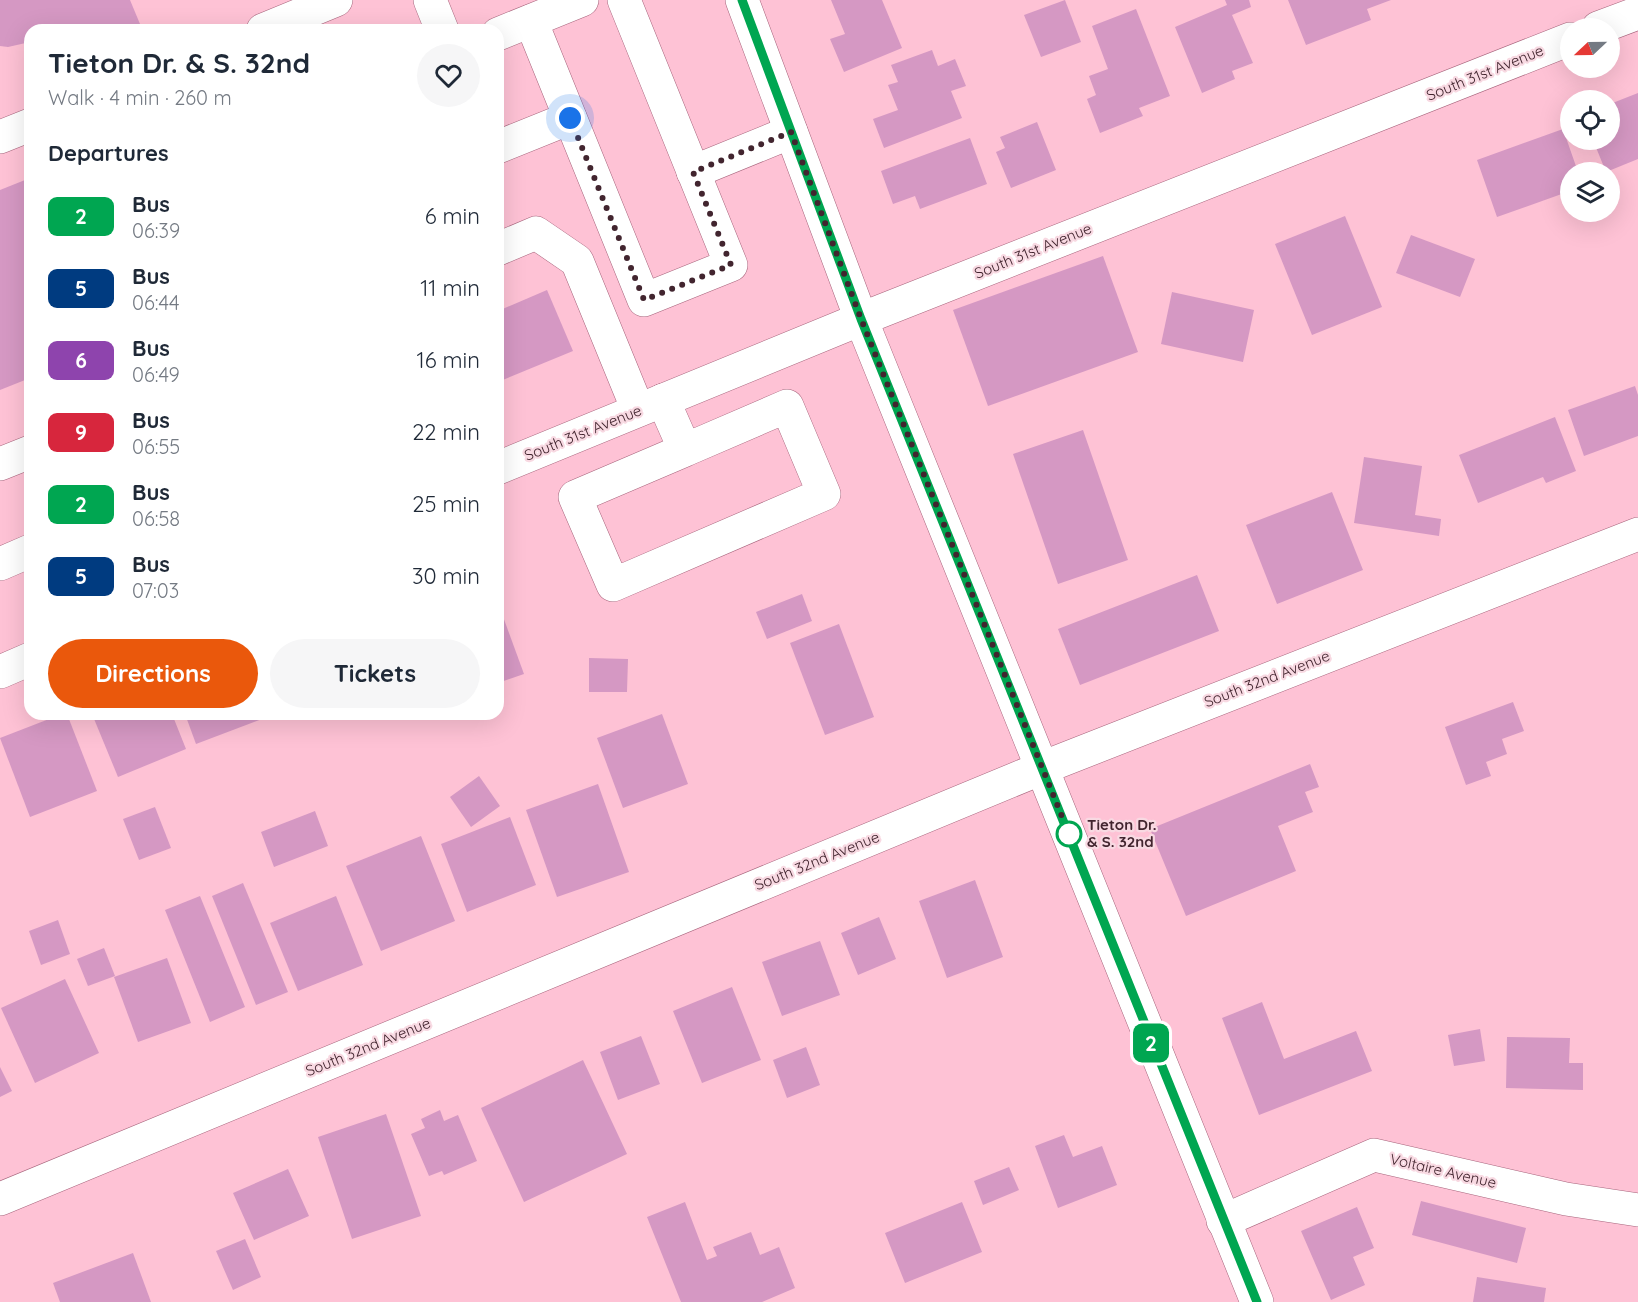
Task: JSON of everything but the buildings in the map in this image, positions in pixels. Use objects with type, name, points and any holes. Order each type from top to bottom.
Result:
[{"type":"street","points":[[278,24],[336,0]]},
{"type":"street","points":[[430,0],[440,24]]},
{"type":"street","points":[[504,32],[582,0]]},
{"type":"street","points":[[531,21],[644,300],[731,265],[624,0]]},
{"type":"street","points":[[742,0],[861,319],[1257,1302]]},
{"type":"street","points":[[1620,20],[1638,13]]},
{"type":"street","name":"South 31st Avenue","points":[[504,466],[861,319],[1560,43]]},
{"type":"street","points":[[504,145],[570,118]]},
{"type":"street","points":[[0,137],[24,127]]},
{"type":"street","points":[[693,172],[791,132]]},
{"type":"street","points":[[504,246],[536,233],[577,261],[651,405],[685,450]]},
{"type":"street","points":[[787,406],[824,494],[613,585],[575,497],[685,450],[787,406]]},
{"type":"street","points":[[0,464],[24,454]]},
{"type":"street","name":"South 32nd Avenue","points":[[0,1199],[1042,768],[1638,534]]},
{"type":"street","points":[[0,564],[24,554]]},
{"type":"street","points":[[0,672],[24,662]]},
{"type":"street","name":"Voltaire Avenue","points":[[1223,1221],[1374,1155],[1566,1199],[1638,1210]]},
{"type":"bus line","name":"2","points":[[742,0],[861,319],[1257,1302]]},
{"type":"place","name":"Tieton Dr. & S. 32nd","points":[[1069,834]]},
{"type":"route","points":[[570,118],[644,300],[731,265],[693,172],[791,132],[861,319],[1069,834]]}]
